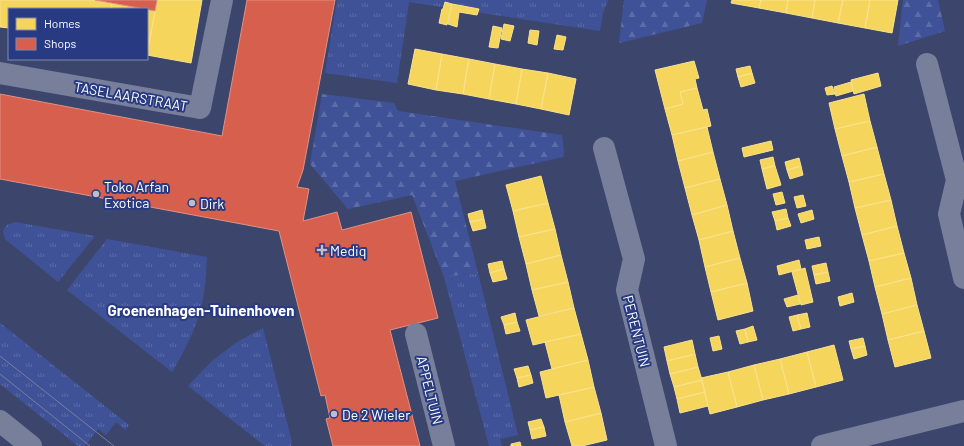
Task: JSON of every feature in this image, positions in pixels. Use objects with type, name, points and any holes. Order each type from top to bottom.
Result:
[{"type":"street","name":"TASELAARSTRAAT","points":[[0,73],[200,108],[222,0]]},
{"type":"street","points":[[927,64],[957,180],[949,214],[964,278]]},
{"type":"street","name":"PERENTUIN","points":[[604,148],[634,259],[626,290],[666,446]]},
{"type":"street","name":"APPELTUIN","points":[[416,334],[444,446]]},
{"type":"street","points":[[822,446],[864,441],[964,412]]},
{"type":"street","points":[[0,421],[31,446]]},
{"type":"green space","points":[[337,0],[608,0],[603,13],[600,31],[409,2],[397,83],[325,73]]},
{"type":"green space","points":[[624,0],[707,0],[702,23],[619,43]]},
{"type":"green space","points":[[903,0],[938,0],[945,31],[898,46]]},
{"type":"green space","points":[[322,94],[394,103],[398,111],[562,135],[564,152],[563,157],[455,181],[478,273],[444,277],[412,195],[348,209],[310,164]]},
{"type":"green space","points":[[15,222],[95,236],[58,282],[5,239],[3,230],[7,225]]},
{"type":"green space","points":[[107,239],[207,257],[205,288],[196,323],[188,343],[172,372],[67,290]]},
{"type":"green space","points":[[478,273],[518,435],[500,439],[502,446],[489,446],[444,277]]},
{"type":"green space","points":[[0,323],[129,425],[125,430],[116,422],[106,435],[98,429],[85,446],[78,446],[0,384]]},
{"type":"green space","points":[[263,328],[292,442],[291,446],[265,446],[188,386],[212,361],[237,342]]},
{"type":"building: Homes","points":[[0,0],[95,0],[112,3],[111,8],[8,8],[8,28],[0,27]]},
{"type":"building: Homes","points":[[157,0],[202,0],[191,63],[148,55]]},
{"type":"building: Homes","points":[[732,0],[761,0],[759,8],[731,3]]},
{"type":"building: Homes","points":[[761,0],[788,0],[786,13],[759,8]]},
{"type":"building: Homes","points":[[788,0],[815,0],[812,18],[786,13]]},
{"type":"building: Homes","points":[[815,0],[843,0],[838,23],[812,18]]},
{"type":"building: Homes","points":[[843,0],[870,0],[865,28],[838,23]]},
{"type":"building: Homes","points":[[870,0],[898,0],[892,33],[865,28]]},
{"type":"building: Homes","points":[[445,2],[452,4],[447,25],[439,23]]},
{"type":"building: Homes","points":[[112,3],[139,8],[111,8]]},
{"type":"building: Homes","points":[[452,4],[479,9],[477,15],[459,12],[457,27],[448,24]]},
{"type":"building: Homes","points":[[148,10],[155,11],[148,50]]},
{"type":"building: Homes","points":[[504,24],[514,26],[510,41],[501,39]]},
{"type":"building: Homes","points":[[493,26],[502,28],[498,48],[489,47]]},
{"type":"building: Homes","points":[[530,30],[539,31],[537,45],[528,43]]},
{"type":"building: Homes","points":[[557,35],[566,37],[563,50],[554,49]]},
{"type":"building: Homes","points":[[415,49],[442,54],[436,90],[408,84]]},
{"type":"building: Homes","points":[[442,54],[469,59],[463,94],[436,90]]},
{"type":"building: Homes","points":[[469,59],[495,64],[489,99],[463,94]]},
{"type":"building: Homes","points":[[694,61],[699,78],[695,79],[697,88],[680,92],[683,104],[665,109],[655,70]]},
{"type":"building: Homes","points":[[495,64],[522,69],[516,104],[489,99]]},
{"type":"building: Homes","points":[[750,66],[752,73],[738,77],[736,69]]},
{"type":"building: Homes","points":[[522,69],[548,73],[541,109],[516,104]]},
{"type":"building: Homes","points":[[548,73],[576,79],[569,115],[541,109]]},
{"type":"building: Homes","points":[[752,73],[755,83],[741,87],[738,77]]},
{"type":"building: Homes","points":[[878,73],[881,86],[854,94],[851,80]]},
{"type":"building: Homes","points":[[851,82],[853,91],[836,96],[834,87]]},
{"type":"building: Homes","points":[[832,86],[835,94],[827,95],[825,88]]},
{"type":"building: Homes","points":[[697,88],[703,110],[707,109],[711,126],[672,135],[665,109],[683,104],[680,92]]},
{"type":"building: Homes","points":[[864,94],[870,121],[835,129],[829,103]]},
{"type":"building: Homes","points":[[870,121],[877,147],[842,156],[835,129]]},
{"type":"building: Homes","points":[[707,127],[713,152],[678,161],[672,135]]},
{"type":"building: Homes","points":[[771,141],[773,150],[744,157],[742,148]]},
{"type":"building: Homes","points":[[877,147],[884,174],[849,182],[842,156]]},
{"type":"building: Homes","points":[[713,152],[720,179],[685,188],[678,161]]},
{"type":"building: Homes","points":[[773,157],[775,166],[762,169],[760,160]]},
{"type":"building: Homes","points":[[799,158],[801,166],[787,170],[785,162]]},
{"type":"building: Homes","points":[[775,166],[781,185],[767,189],[762,169]]},
{"type":"building: Homes","points":[[801,166],[803,175],[790,179],[787,170]]},
{"type":"building: Homes","points":[[884,174],[891,200],[855,208],[849,182]]},
{"type":"building: Homes","points":[[541,176],[548,203],[513,211],[506,185]]},
{"type":"building: Homes","points":[[720,179],[727,205],[692,215],[685,188]]},
{"type":"building: Homes","points":[[782,192],[785,203],[776,205],[773,194]]},
{"type":"building: Homes","points":[[803,195],[806,206],[797,208],[794,197]]},
{"type":"building: Homes","points":[[891,200],[897,226],[862,235],[855,208]]},
{"type":"building: Homes","points":[[548,203],[555,229],[519,237],[513,211]]},
{"type":"building: Homes","points":[[727,205],[733,231],[699,240],[692,215]]},
{"type":"building: Homes","points":[[786,209],[788,218],[775,221],[772,212]]},
{"type":"building: Homes","points":[[482,210],[484,219],[470,222],[468,214]]},
{"type":"building: Homes","points":[[812,210],[814,219],[801,223],[798,214]]},
{"type":"building: Homes","points":[[788,218],[791,226],[777,230],[775,221]]},
{"type":"building: Homes","points":[[484,219],[486,228],[473,231],[470,222]]},
{"type":"building: Homes","points":[[897,226],[904,253],[869,261],[862,235]]},
{"type":"building: Homes","points":[[555,229],[561,255],[526,264],[519,237]]},
{"type":"building: Homes","points":[[733,231],[740,258],[705,267],[699,240]]},
{"type":"building: Homes","points":[[819,237],[821,246],[807,249],[805,240]]},
{"type":"building: Homes","points":[[904,253],[911,278],[875,287],[869,261]]},
{"type":"building: Homes","points":[[561,255],[568,282],[532,290],[526,264]]},
{"type":"building: Homes","points":[[740,258],[747,283],[711,292],[705,267]]},
{"type":"building: Homes","points":[[799,260],[801,269],[779,275],[777,266]]},
{"type":"building: Homes","points":[[502,261],[504,269],[490,273],[488,264]]},
{"type":"building: Homes","points":[[826,263],[828,272],[814,275],[812,266]]},
{"type":"building: Homes","points":[[805,268],[813,302],[801,305],[792,272]]},
{"type":"building: Homes","points":[[504,269],[507,279],[493,282],[490,273]]},
{"type":"building: Homes","points":[[828,272],[830,281],[816,284],[814,275]]},
{"type":"building: Homes","points":[[911,278],[917,305],[882,314],[875,287]]},
{"type":"building: Homes","points":[[568,282],[574,308],[539,316],[532,290]]},
{"type":"building: Homes","points":[[747,283],[753,311],[718,320],[711,292]]},
{"type":"building: Homes","points":[[852,293],[854,302],[840,306],[838,297]]},
{"type":"building: Homes","points":[[798,295],[800,304],[787,307],[784,299]]},
{"type":"building: Homes","points":[[917,305],[924,331],[888,340],[882,314]]},
{"type":"building: Homes","points":[[574,308],[581,334],[533,345],[526,320]]},
{"type":"building: Homes","points":[[515,313],[517,322],[504,325],[501,317]]},
{"type":"building: Homes","points":[[807,313],[810,327],[801,329],[797,315]]},
{"type":"building: Homes","points":[[797,315],[801,329],[793,331],[789,317]]},
{"type":"building: Homes","points":[[517,322],[520,331],[506,334],[504,325]]},
{"type":"building: Homes","points":[[753,326],[757,340],[748,342],[745,329]]},
{"type":"building: Homes","points":[[745,329],[748,342],[740,344],[736,331]]},
{"type":"building: Homes","points":[[924,331],[931,358],[895,367],[888,340]]},
{"type":"building: Homes","points":[[581,334],[588,360],[552,369],[545,342]]},
{"type":"building: Homes","points":[[719,336],[722,349],[713,351],[710,338]]},
{"type":"building: Homes","points":[[863,338],[865,346],[851,349],[849,341]]},
{"type":"building: Homes","points":[[692,340],[695,354],[667,361],[664,347]]},
{"type":"building: Homes","points":[[834,345],[843,380],[816,387],[807,352]]},
{"type":"building: Homes","points":[[865,346],[867,355],[854,359],[851,349]]},
{"type":"building: Homes","points":[[807,352],[816,387],[789,394],[780,359]]},
{"type":"building: Homes","points":[[695,354],[698,367],[670,374],[667,361]]},
{"type":"building: Homes","points":[[780,359],[789,394],[763,400],[754,365]]},
{"type":"building: Homes","points":[[588,360],[594,387],[546,398],[540,372]]},
{"type":"building: Homes","points":[[754,365],[763,400],[737,407],[728,372]]},
{"type":"building: Homes","points":[[528,366],[531,375],[517,378],[514,369]]},
{"type":"building: Homes","points":[[698,367],[702,380],[674,387],[670,374]]},
{"type":"building: Homes","points":[[728,372],[737,407],[710,414],[701,378]]},
{"type":"building: Homes","points":[[531,375],[533,383],[519,387],[517,378]]},
{"type":"building: Homes","points":[[702,380],[705,392],[677,399],[674,387]]},
{"type":"building: Homes","points":[[594,387],[601,413],[565,422],[559,395]]},
{"type":"building: Homes","points":[[705,392],[708,406],[680,413],[677,399]]},
{"type":"building: Homes","points":[[601,413],[607,440],[582,446],[572,446],[565,422]]},
{"type":"building: Homes","points":[[541,419],[544,427],[530,430],[528,422]]},
{"type":"building: Homes","points":[[544,427],[546,436],[532,439],[530,430]]},
{"type":"building: Homes","points":[[520,442],[521,446],[511,446],[511,444]]},
{"type":"building: Shops","points":[[95,0],[157,0],[155,11],[148,10],[148,8],[139,8]]},
{"type":"building: Shops","points":[[247,0],[335,0],[303,170],[297,187],[309,189],[303,221],[337,212],[342,230],[411,212],[438,318],[390,330],[420,446],[333,446],[326,419],[330,418],[325,395],[321,396],[279,231],[0,179],[0,94],[222,136]]},
{"type":"tram line","points":[[0,356],[114,446]]},
{"type":"tram line","points":[[0,374],[90,446]]},
{"type":"place","name":"Toko Arfan Exotica","points":[[96,194]]},
{"type":"place","name":"Dirk","points":[[192,203]]},
{"type":"place","name":"Mediq","points":[[322,250]]},
{"type":"place","name":"De 2 Wieler","points":[[334,414]]},
{"type":"district","name":"Groenenhagen-Tuinenhoven","points":[[201,310]]}]
